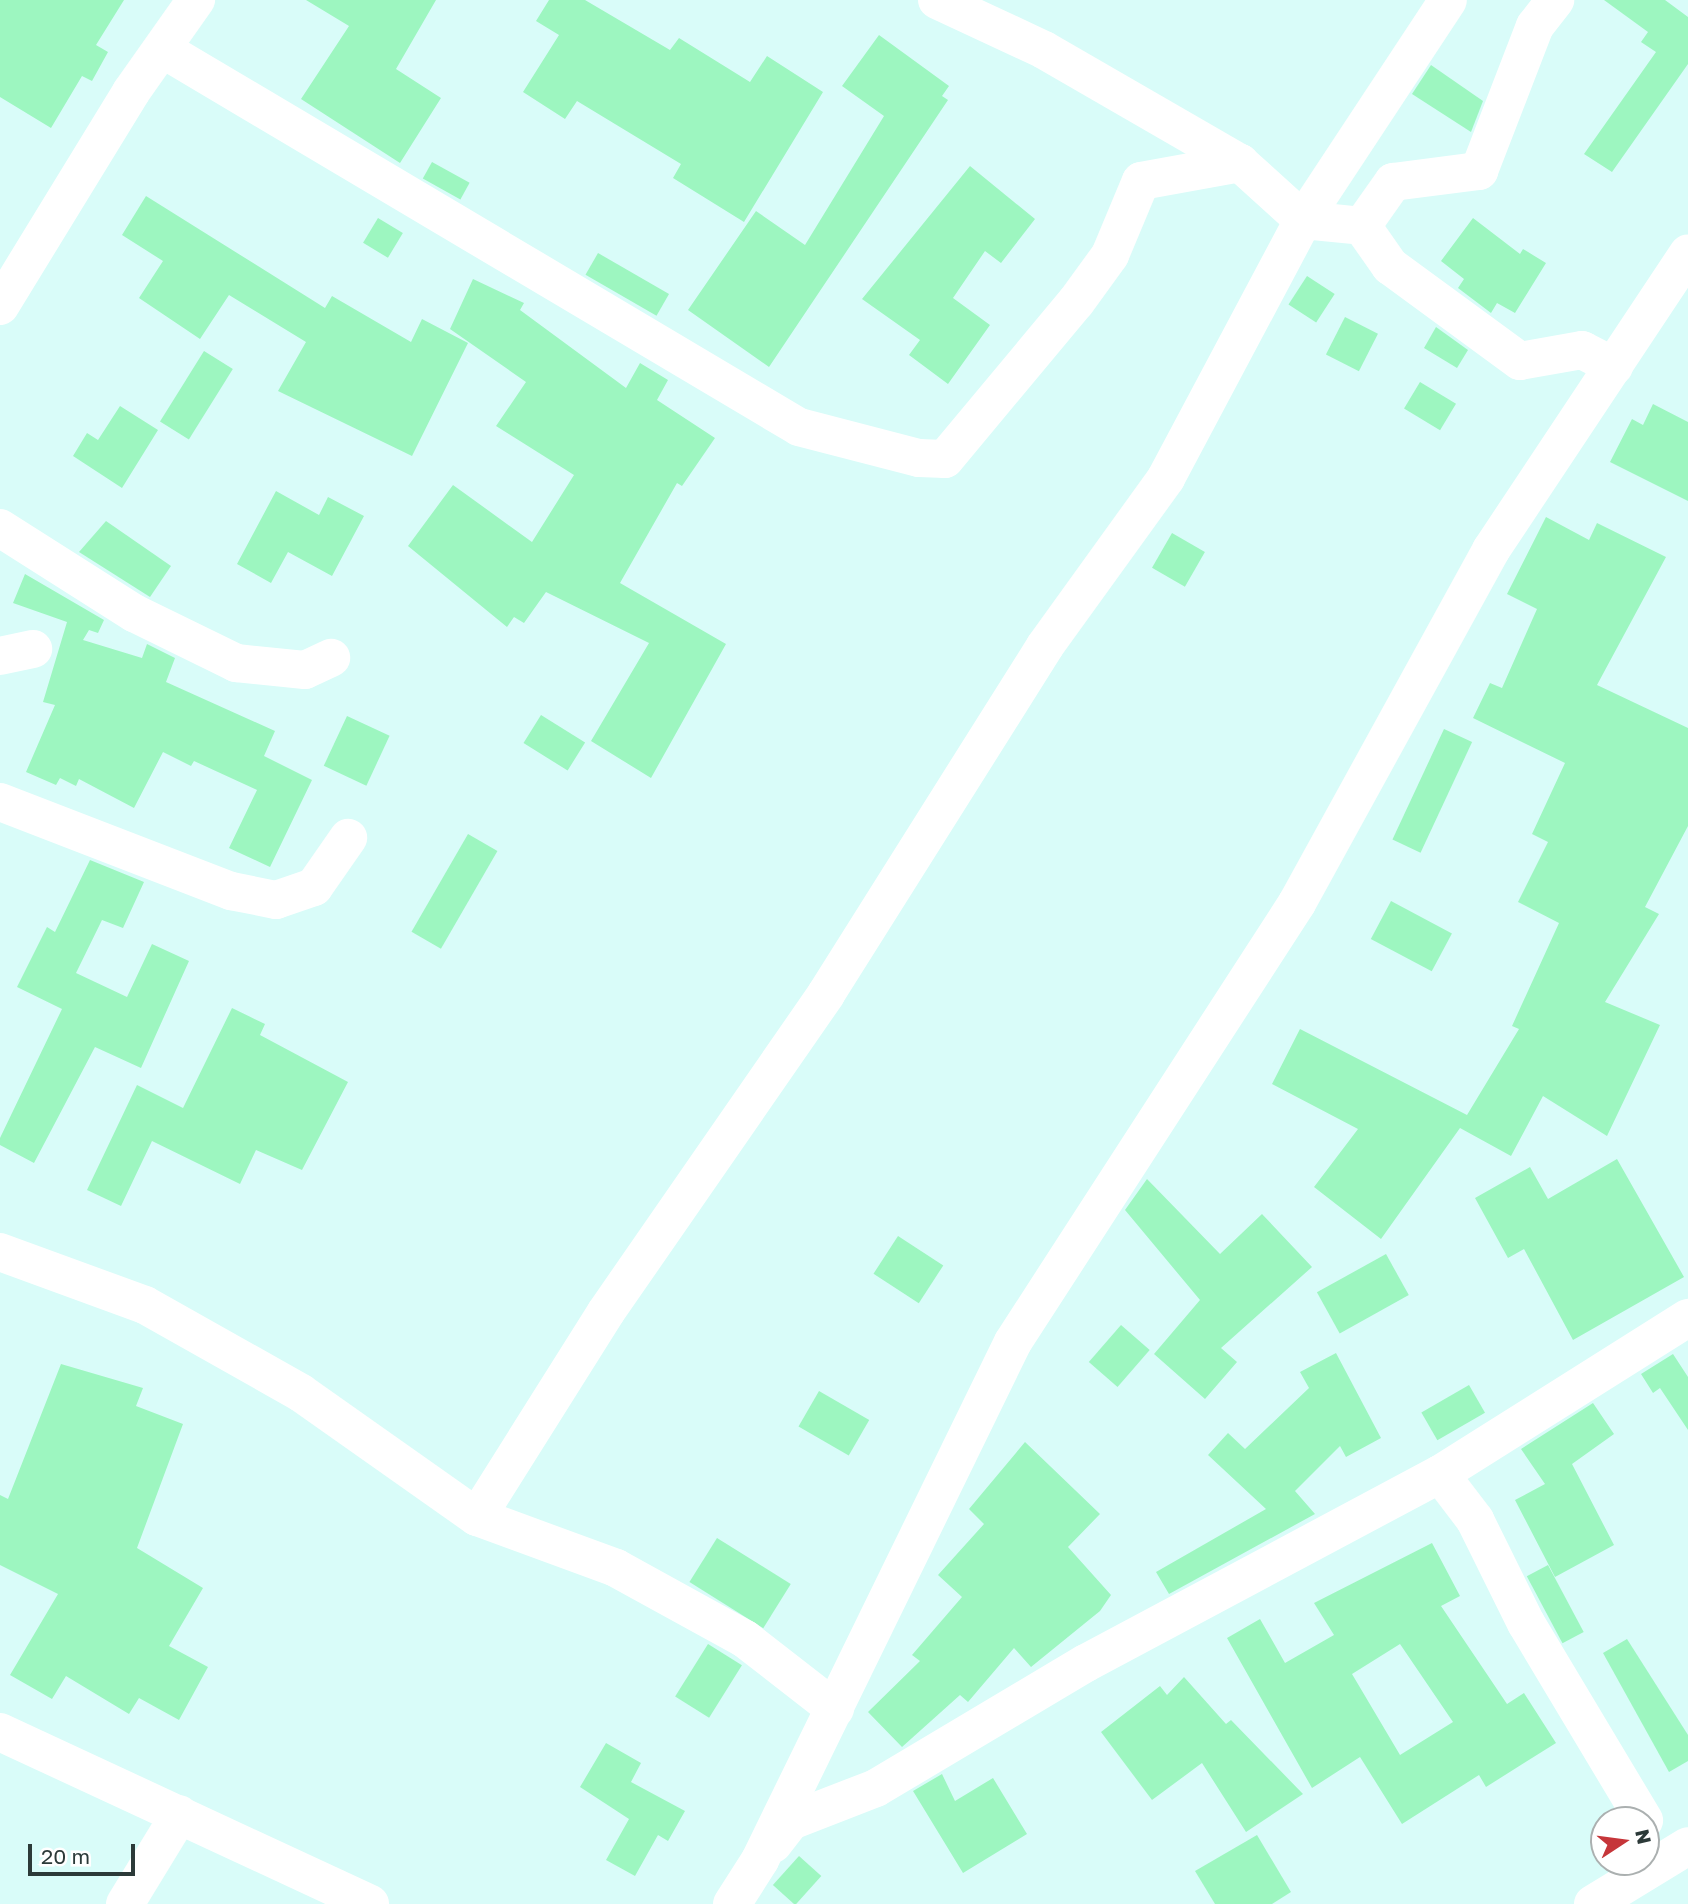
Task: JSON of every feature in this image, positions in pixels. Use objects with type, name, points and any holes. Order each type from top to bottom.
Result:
[{"type":"street","points":[[0,306],[196,0]]},
{"type":"street","points":[[937,0],[1044,50],[1240,163],[1303,220],[1362,226],[1390,266],[1520,361],[1582,350],[1614,366]]},
{"type":"street","points":[[477,1517],[606,1312],[825,994],[1045,646],[1166,478],[1303,220],[1448,0]]},
{"type":"street","points":[[1362,226],[1393,182],[1479,171],[1535,26],[1555,0]]},
{"type":"street","points":[[164,50],[799,427],[919,458],[945,460],[1076,302],[1110,254],[1142,181],[1240,163]]},
{"type":"street","points":[[760,1860],[1013,1342],[1297,903],[1491,550],[1688,254]]},
{"type":"street","points":[[0,528],[134,613],[236,663],[305,670],[331,658]]},
{"type":"street","points":[[0,802],[231,891],[276,900],[314,887],[348,838]]},
{"type":"street","points":[[0,1252],[145,1305],[301,1393],[477,1517],[616,1567],[745,1639],[835,1709]]},
{"type":"street","points":[[732,1904],[760,1860],[791,1821],[876,1788],[1086,1663],[1440,1474],[1688,1318]]},
{"type":"street","points":[[1440,1474],[1475,1520],[1526,1623],[1636,1806]]},
{"type":"street","points":[[0,1732],[370,1904]]},
{"type":"street","points":[[125,1904],[180,1814]]},
{"type":"street","points":[[1593,1904],[1677,1852],[1660,1836]]},
{"type":"building","points":[[0,0],[124,0],[96,45],[108,52],[92,81],[82,76],[51,128],[0,97]]},
{"type":"building","points":[[306,0],[436,0],[396,69],[441,98],[400,163],[301,99],[349,26]]},
{"type":"building","points":[[549,0],[585,0],[670,50],[679,38],[750,82],[767,56],[823,92],[744,222],[673,178],[681,164],[577,101],[565,119],[523,92],[559,35],[536,21]]},
{"type":"building","points":[[1604,0],[1665,0],[1688,17],[1688,64],[1612,172],[1584,154],[1656,52],[1641,42],[1648,32]]},
{"type":"building","points":[[879,35],[949,86],[942,96],[948,100],[769,367],[688,310],[756,211],[805,245],[884,116],[842,86]]},
{"type":"building","points":[[1431,65],[1483,101],[1471,132],[1412,94]]},
{"type":"building","points":[[432,162],[470,183],[460,199],[423,179]]},
{"type":"building","points":[[970,166],[1035,219],[1001,263],[985,251],[953,298],[990,325],[948,384],[909,355],[920,340],[862,299]]},
{"type":"building","points":[[146,196],[325,308],[332,296],[411,342],[422,319],[468,343],[412,456],[278,391],[306,342],[229,295],[200,339],[139,298],[163,261],[122,235]]},
{"type":"building","points":[[378,218],[403,233],[388,258],[363,243]]},
{"type":"building","points":[[1473,218],[1520,254],[1523,249],[1546,263],[1515,313],[1497,303],[1491,313],[1458,288],[1464,279],[1441,261]]},
{"type":"building","points":[[598,253],[669,294],[657,316],[586,275]]},
{"type":"building","points":[[1307,276],[1335,294],[1316,322],[1288,305]]},
{"type":"building","points":[[473,279],[524,303],[520,310],[626,388],[640,363],[668,380],[657,400],[715,438],[682,486],[677,483],[620,583],[726,644],[651,778],[591,741],[649,643],[546,592],[524,623],[514,617],[507,627],[408,546],[453,485],[532,542],[574,475],[496,426],[526,382],[450,329]]},
{"type":"building","points":[[1345,317],[1378,334],[1359,371],[1326,354]]},
{"type":"building","points":[[1436,327],[1468,350],[1457,368],[1424,348]]},
{"type":"building","points":[[204,351],[233,369],[189,439],[160,421]]},
{"type":"building","points":[[1420,382],[1456,404],[1440,430],[1404,409]]},
{"type":"building","points":[[1653,404],[1688,422],[1688,501],[1610,462],[1632,419],[1643,425]]},
{"type":"building","points":[[120,406],[158,430],[122,488],[73,456],[87,433],[98,440]]},
{"type":"building","points":[[276,491],[319,515],[328,497],[364,516],[332,576],[288,552],[271,583],[237,564]]},
{"type":"building","points":[[1546,517],[1589,540],[1597,523],[1666,557],[1597,685],[1688,728],[1688,826],[1645,907],[1659,914],[1605,1002],[1660,1025],[1607,1136],[1543,1096],[1511,1156],[1460,1128],[1381,1239],[1314,1187],[1358,1129],[1272,1084],[1300,1029],[1467,1115],[1519,1029],[1512,1026],[1559,923],[1518,902],[1548,842],[1532,834],[1565,763],[1473,718],[1490,683],[1502,688],[1537,609],[1507,594]]},
{"type":"building","points":[[106,521],[171,566],[150,597],[79,552]]},
{"type":"building","points":[[1172,533],[1205,552],[1185,587],[1152,568]]},
{"type":"building","points":[[25,574],[104,620],[98,633],[89,630],[83,640],[142,658],[147,644],[175,658],[166,682],[275,731],[264,756],[312,780],[270,867],[229,848],[257,790],[194,761],[191,766],[163,752],[134,808],[79,779],[76,786],[60,778],[56,785],[26,772],[55,705],[43,702],[67,622],[13,603]]},
{"type":"building","points":[[541,715],[585,743],[568,771],[524,743]]},
{"type":"building","points":[[347,716],[390,736],[366,786],[324,766]]},
{"type":"building","points":[[1444,729],[1472,742],[1421,853],[1392,840]]},
{"type":"building","points":[[468,834],[497,851],[441,949],[412,932]]},
{"type":"building","points":[[90,860],[144,882],[123,928],[102,920],[76,973],[127,997],[152,944],[189,961],[141,1068],[95,1047],[34,1163],[0,1145],[0,1138],[62,1009],[17,987],[47,927],[55,932]]},
{"type":"building","points":[[1391,901],[1452,933],[1432,971],[1371,939]]},
{"type":"building","points":[[232,1008],[265,1024],[260,1035],[348,1082],[302,1170],[256,1150],[240,1184],[152,1141],[121,1206],[87,1190],[137,1085],[183,1108]]},
{"type":"building","points":[[1617,1159],[1684,1277],[1573,1340],[1524,1249],[1508,1258],[1475,1198],[1530,1167],[1548,1199]]},
{"type":"building","points":[[1147,1179],[1220,1254],[1262,1214],[1312,1267],[1221,1348],[1237,1362],[1205,1399],[1154,1354],[1200,1300],[1125,1210]]},
{"type":"building","points":[[898,1236],[943,1265],[919,1303],[873,1274]]},
{"type":"building","points":[[1386,1254],[1409,1295],[1340,1333],[1317,1292]]},
{"type":"building","points":[[1121,1325],[1150,1350],[1118,1387],[1089,1362]]},
{"type":"building","points":[[1336,1353],[1381,1438],[1346,1457],[1340,1446],[1295,1491],[1315,1514],[1169,1594],[1156,1572],[1266,1509],[1208,1455],[1228,1433],[1245,1449],[1309,1388],[1300,1372]]},
{"type":"building","points":[[1673,1354],[1688,1377],[1688,1430],[1660,1388],[1653,1393],[1641,1374]]},
{"type":"building","points":[[61,1364],[143,1388],[136,1406],[183,1424],[137,1548],[203,1588],[169,1646],[208,1667],[179,1720],[139,1698],[129,1714],[66,1676],[52,1699],[10,1675],[58,1594],[0,1565],[0,1495],[8,1499]]},
{"type":"building","points":[[1469,1385],[1485,1413],[1437,1440],[1421,1412]]},
{"type":"building","points":[[819,1391],[869,1420],[849,1456],[798,1427]]},
{"type":"building","points":[[1593,1403],[1614,1434],[1572,1464],[1614,1545],[1555,1577],[1515,1500],[1545,1484],[1521,1449]]},
{"type":"building","points":[[1025,1442],[1100,1514],[1068,1547],[1111,1595],[1100,1611],[1031,1667],[1014,1648],[968,1702],[960,1695],[902,1747],[868,1712],[920,1661],[912,1655],[962,1597],[938,1575],[984,1524],[969,1509]]},
{"type":"building","points":[[717,1538],[791,1584],[763,1628],[689,1582]]},
{"type":"building","points":[[1432,1543],[1460,1596],[1441,1606],[1507,1704],[1524,1693],[1556,1743],[1486,1787],[1479,1775],[1402,1824],[1360,1757],[1312,1788],[1227,1638],[1260,1619],[1285,1663],[1334,1635],[1314,1603]],"holes":[[[1400,1644],[1453,1722],[1400,1755],[1352,1674]]]},
{"type":"building","points":[[1548,1565],[1584,1632],[1562,1643],[1527,1576]]},
{"type":"building","points":[[1627,1639],[1688,1735],[1688,1761],[1669,1772],[1603,1653]]},
{"type":"building","points":[[708,1644],[742,1665],[709,1718],[675,1697]]},
{"type":"building","points":[[1184,1677],[1226,1724],[1231,1720],[1303,1794],[1246,1832],[1202,1763],[1152,1800],[1101,1732],[1160,1686],[1167,1695]]},
{"type":"building","points":[[606,1743],[641,1763],[631,1782],[685,1811],[668,1841],[658,1835],[635,1876],[606,1860],[629,1819],[580,1787]]},
{"type":"building","points":[[942,1774],[955,1801],[993,1778],[1027,1834],[963,1873],[913,1791]]},
{"type":"building","points":[[1257,1835],[1291,1892],[1272,1904],[1215,1904],[1195,1871]]},
{"type":"building","points":[[799,1856],[821,1876],[796,1904],[773,1885]]}]
